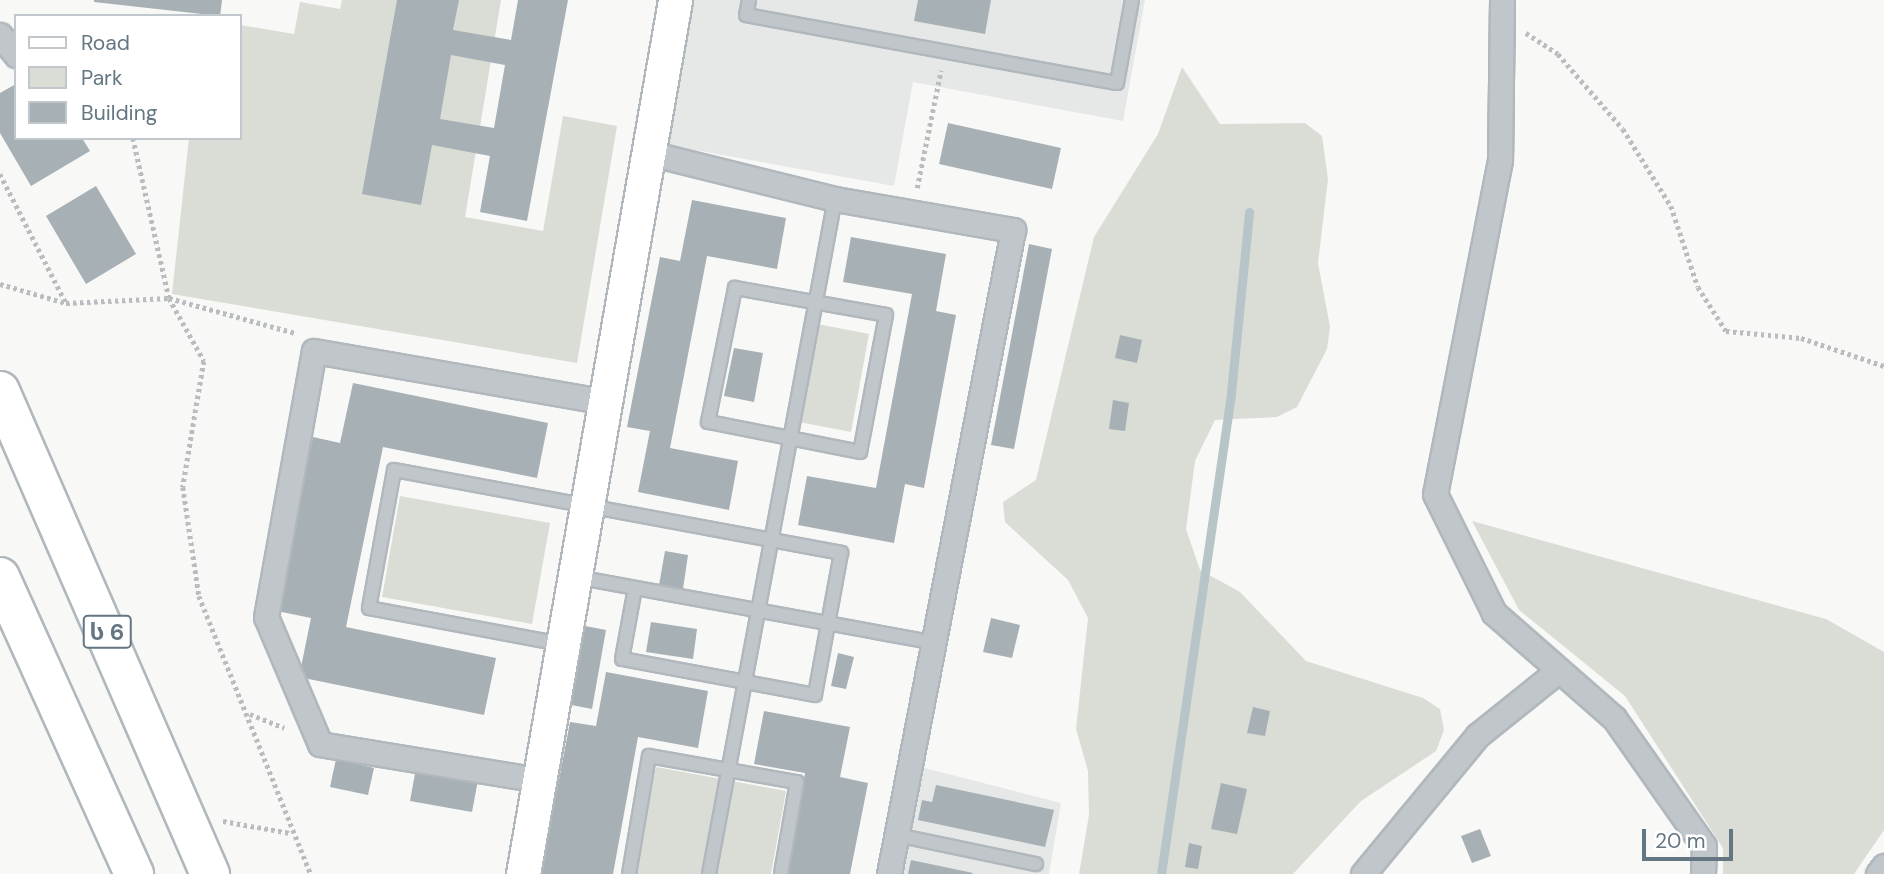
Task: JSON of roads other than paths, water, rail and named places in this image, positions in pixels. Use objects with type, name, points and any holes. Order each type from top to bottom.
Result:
[{"type":"highway","name":"ს 6","points":[[0,391],[210,874]]},
{"type":"highway","points":[[0,577],[134,874]]},
{"type":"street","points":[[523,874],[675,0]]},
{"type":"street","points":[[1502,0],[1500,160],[1435,494],[1494,613],[1614,718],[1704,846],[1703,874]]},
{"type":"street","points":[[0,35],[14,53]]},
{"type":"street","points":[[649,153],[835,200],[913,210],[1013,230],[889,874]]},
{"type":"street","points":[[539,780],[320,744],[266,617],[314,351],[605,402]]},
{"type":"street","points":[[1363,874],[1478,735],[1558,671]]},
{"type":"street","points":[[1878,874],[1884,866]]},
{"type":"lane","points":[[749,0],[746,15],[1117,83],[1132,0]]},
{"type":"lane","points":[[709,874],[835,200]]},
{"type":"lane","points":[[735,288],[816,302],[886,315],[860,452],[708,422],[735,288]]},
{"type":"lane","points":[[563,644],[369,608],[394,470],[841,553],[815,695],[622,659],[635,587]]},
{"type":"lane","points":[[575,576],[934,643]]},
{"type":"lane","points":[[629,874],[649,756],[797,782],[781,874]]},
{"type":"lane","points":[[897,835],[1035,864]]},
{"type":"waterway","points":[[1161,874],[1231,393],[1249,212]]}]
